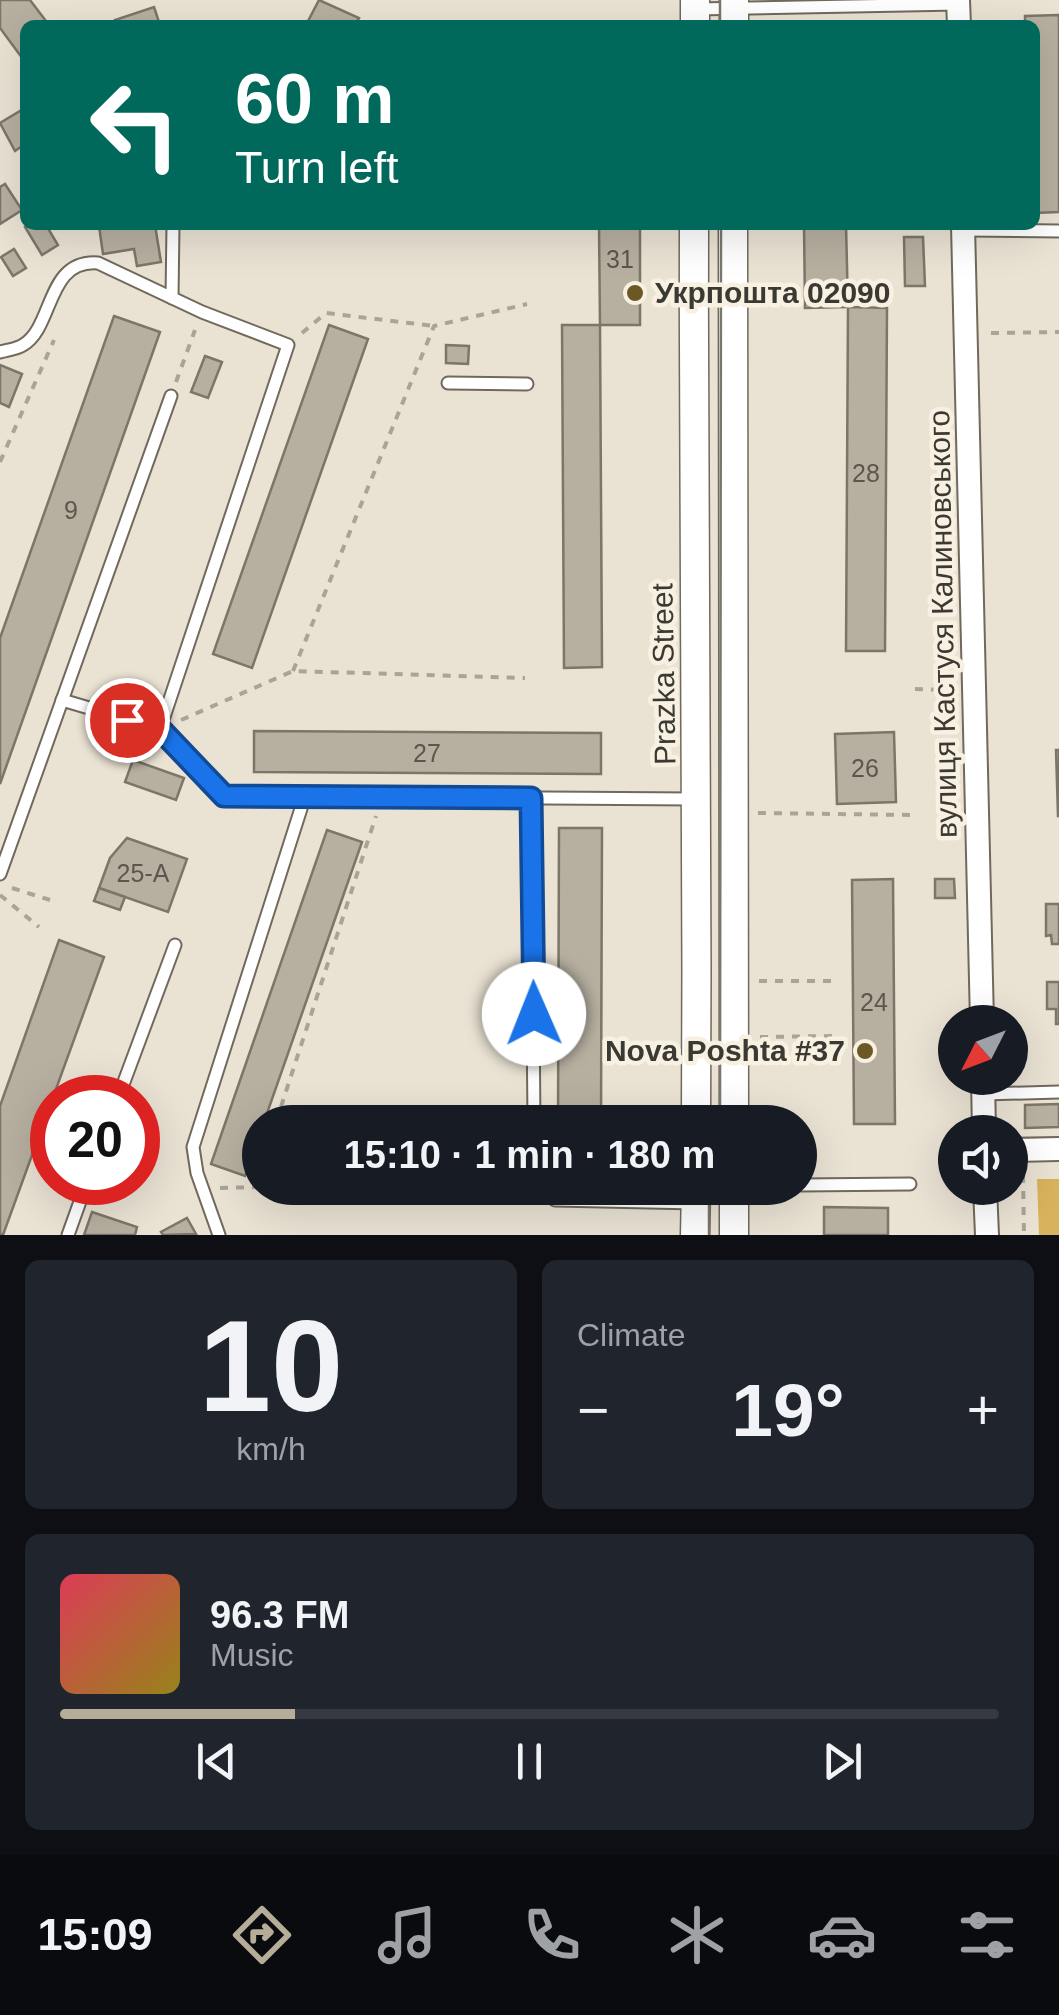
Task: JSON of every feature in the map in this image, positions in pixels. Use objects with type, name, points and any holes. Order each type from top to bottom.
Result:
[{"type":"street","name":"Prazka Street","points":[[694,230],[696,1105]]},
{"type":"street","points":[[733,230],[734,1105]]},
{"type":"street","name":"вулиця Кастуся Калиновського","points":[[964,230],[982,1005]]},
{"type":"street","points":[[1028,1150],[1059,1149]]},
{"type":"street","points":[[695,1235],[696,1205]]},
{"type":"street","points":[[734,1205],[734,1235]]},
{"type":"street","points":[[986,1205],[987,1235]]},
{"type":"lane","points":[[695,11],[911,3],[959,10]]},
{"type":"lane","points":[[172,298],[173,230]]},
{"type":"lane","points":[[0,352],[23,345],[34,334],[55,287],[67,274],[88,262],[288,345],[160,729]]},
{"type":"lane","points":[[448,382],[527,384]]},
{"type":"lane","points":[[0,874],[171,396]]},
{"type":"lane","points":[[62,700],[160,729],[224,796],[698,799]]},
{"type":"lane","points":[[219,1235],[194,1159],[196,1134],[305,796]]},
{"type":"lane","points":[[531,798],[534,1105]]},
{"type":"lane","points":[[127,1075],[175,944]]},
{"type":"lane","points":[[1028,1090],[1059,1092]]},
{"type":"lane","points":[[817,1185],[910,1184]]},
{"type":"lane","points":[[68,1235],[79,1205]]},
{"type":"path","points":[[288,345],[326,313],[434,326],[527,304]]},
{"type":"path","points":[[293,671],[434,326]]},
{"type":"path","points":[[966,332],[1059,332]]},
{"type":"path","points":[[0,462],[56,335]]},
{"type":"path","points":[[171,396],[189,348]]},
{"type":"path","points":[[160,729],[293,671],[526,678]]},
{"type":"path","points":[[915,689],[974,690]]},
{"type":"path","points":[[282,1105],[382,797]]},
{"type":"path","points":[[753,812],[914,815]]},
{"type":"path","points":[[0,884],[50,900]]},
{"type":"path","points":[[0,895],[39,926]]},
{"type":"path","points":[[753,981],[834,981]]},
{"type":"path","points":[[752,1038],[836,1036]]},
{"type":"path","points":[[203,1189],[242,1188]]},
{"type":"path","points":[[1021,1205],[1024,1235]]},
{"type":"shaded area","points":[[1037,1179],[1059,1179],[1059,1235],[1039,1235]]},
{"type":"building","points":[[0,0],[30,0],[45,20],[20,20],[20,55],[0,28]]},
{"type":"building","points":[[319,0],[359,18],[358,20],[309,20]]},
{"type":"building","points":[[154,7],[158,20],[115,20]]},
{"type":"building","points":[[1059,15],[1059,212],[1040,213],[1040,20],[1025,20],[1025,16]]},
{"type":"building","points":[[20,111],[20,148],[15,151],[0,123]]},
{"type":"building","points":[[5,184],[20,211],[0,224],[0,187]]},
{"type":"building","points":[[27,230],[49,230],[58,245],[42,255]]},
{"type":"building","points":[[100,230],[156,230],[161,262],[137,266],[134,249],[103,254]]},
{"type":"building","points":[[599,230],[640,230],[640,325],[600,325]]},
{"type":"building","points":[[804,230],[846,230],[848,307],[805,308]]},
{"type":"building","points":[[904,237],[923,237],[925,286],[905,286]]},
{"type":"building","points":[[14,249],[26,268],[13,276],[1,257]]},
{"type":"building","points":[[848,307],[887,308],[885,651],[846,651]]},
{"type":"building","points":[[114,316],[160,332],[0,784],[0,638]]},
{"type":"building","points":[[329,325],[368,339],[252,668],[213,654]]},
{"type":"building","points":[[562,325],[600,325],[602,667],[564,668]]},
{"type":"building","points":[[446,345],[469,346],[468,364],[446,363]]},
{"type":"building","points":[[205,356],[222,362],[208,398],[191,392]]},
{"type":"building","points":[[0,365],[22,374],[9,407],[0,403]]},
{"type":"building","points":[[254,731],[601,733],[601,774],[254,772]]},
{"type":"building","points":[[894,732],[896,802],[837,804],[835,734]]},
{"type":"building","points":[[1059,750],[1059,816],[1058,816]]},
{"type":"building","points":[[133,760],[184,778],[176,800],[125,782]]},
{"type":"building","points":[[559,828],[602,828],[601,1105],[558,1105]]},
{"type":"building","points":[[327,830],[362,842],[270,1105],[242,1105],[242,1175],[211,1164]]},
{"type":"building","points":[[127,838],[187,859],[168,912],[99,888],[110,858]]},
{"type":"building","points":[[893,879],[895,1124],[854,1124],[852,880]]},
{"type":"building","points":[[935,879],[954,879],[955,898],[935,898]]},
{"type":"building","points":[[99,888],[125,897],[120,910],[94,901]]},
{"type":"building","points":[[1046,904],[1059,904],[1059,944],[1052,944],[1051,935],[1046,936]]},
{"type":"building","points":[[59,940],[104,957],[61,1075],[30,1075],[30,1161],[3,1235],[0,1106]]},
{"type":"building","points":[[1047,982],[1059,982],[1059,1024],[1056,1009],[1047,1009]]},
{"type":"building","points":[[1059,1104],[1059,1127],[1028,1128],[1025,1105]]},
{"type":"building","points":[[824,1207],[888,1208],[888,1235],[824,1235]]},
{"type":"building","points":[[92,1212],[137,1227],[135,1235],[84,1235]]},
{"type":"building","points":[[187,1218],[196,1234],[161,1232]]},
{"type":"tram line","points":[[720,0],[720,20]]},
{"type":"tram line","points":[[720,1105],[721,230]]},
{"type":"tram line","points":[[709,1205],[709,1235]]},
{"type":"place","name":"Укрпошта 02090","points":[[635,293]]},
{"type":"place","name":"Nova Poshta #37","points":[[865,1051]]},
{"type":"route","points":[[127,720],[160,729],[224,796],[531,798],[534,1014]]}]
